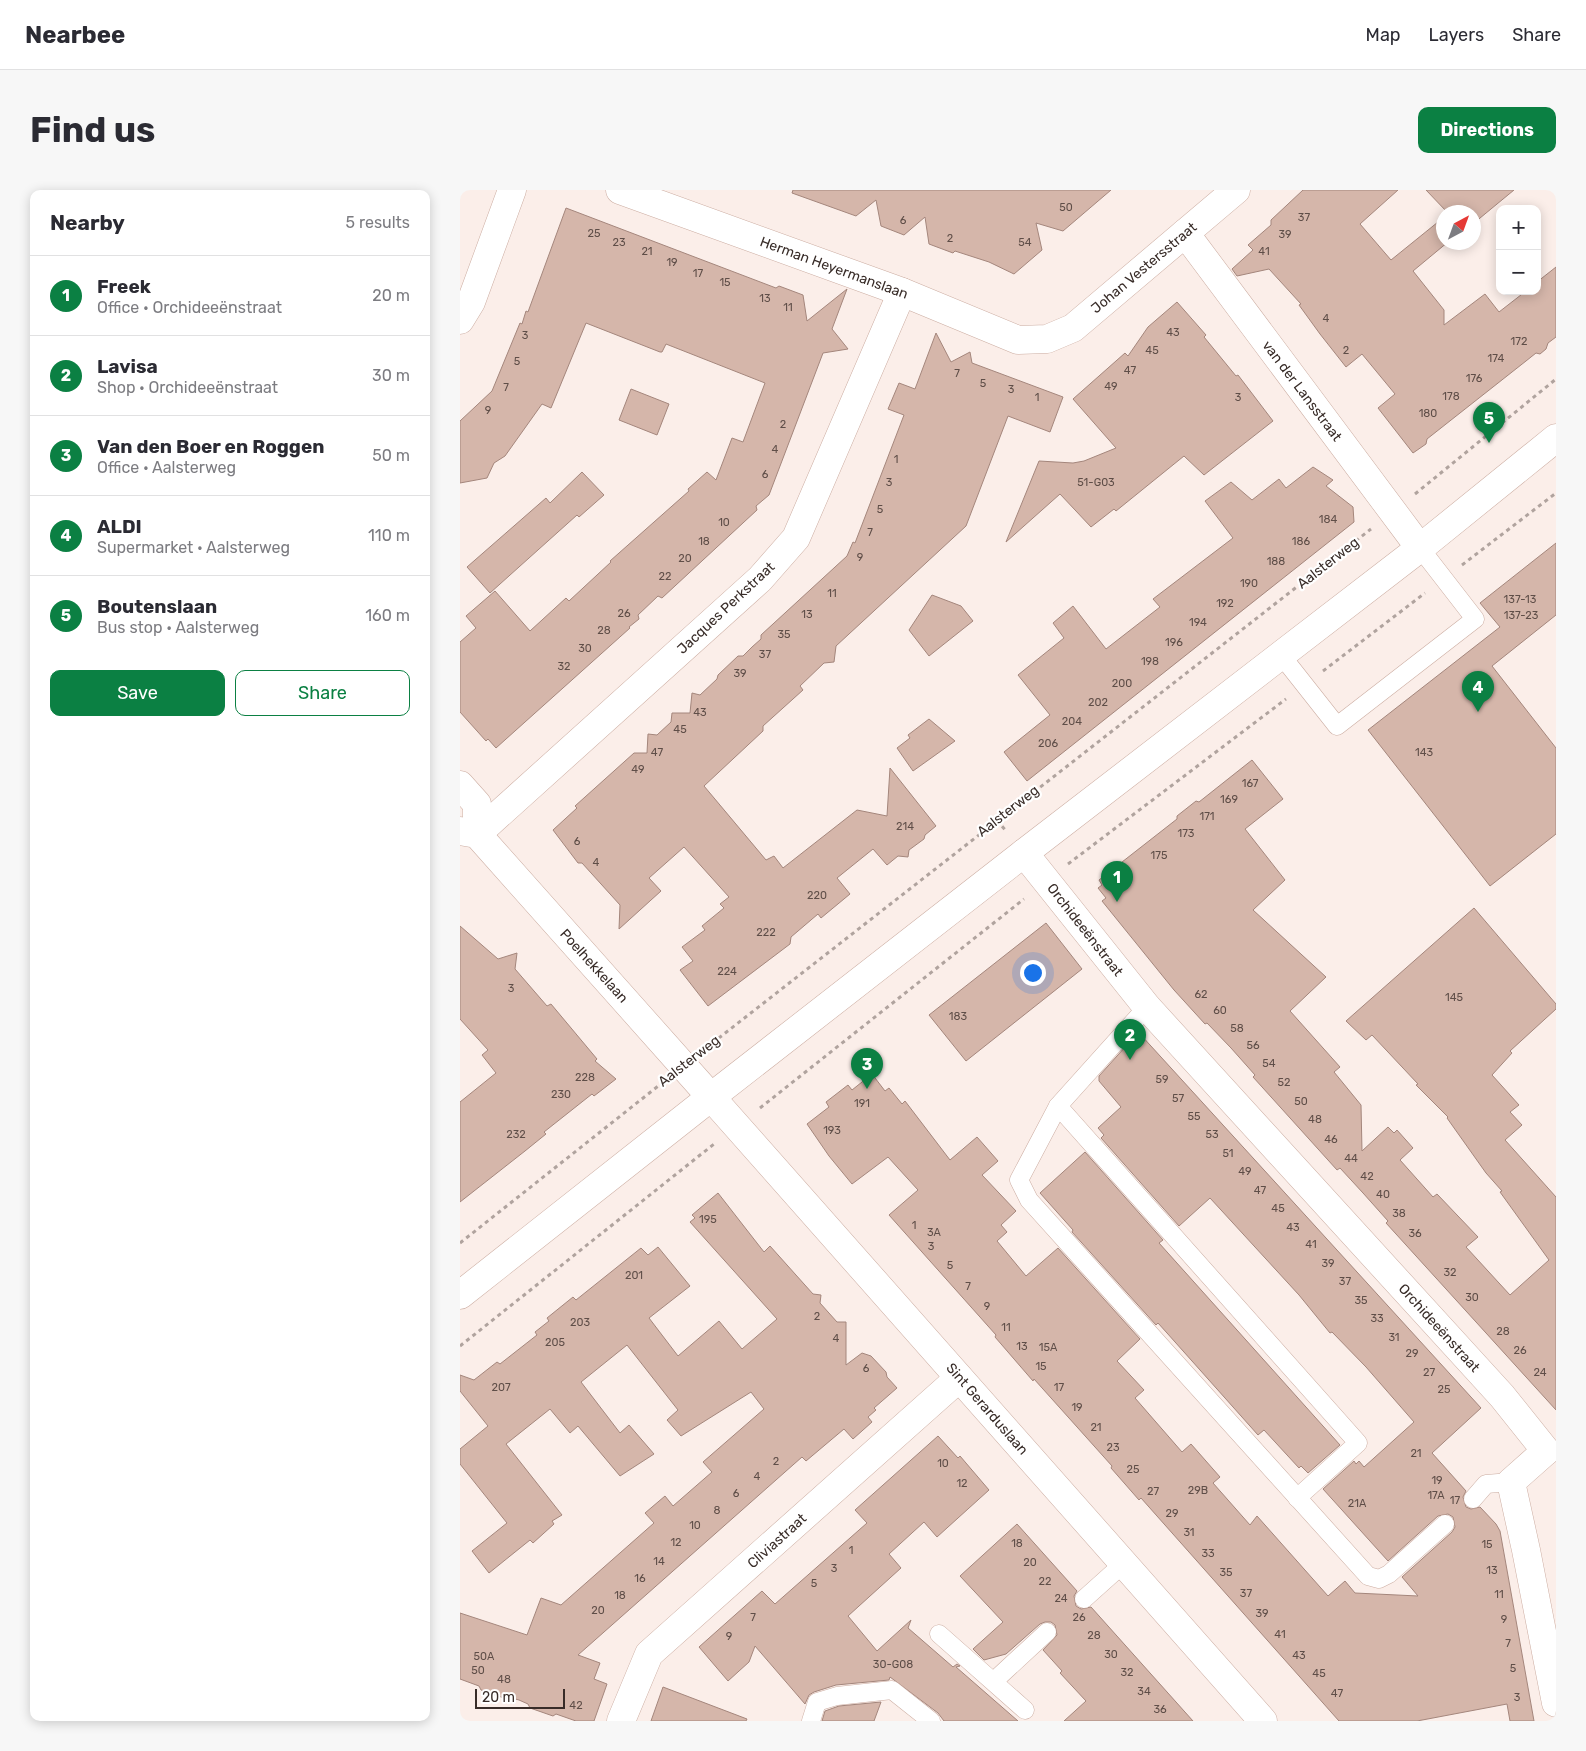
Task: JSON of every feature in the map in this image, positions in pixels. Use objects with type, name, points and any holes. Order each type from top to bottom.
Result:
[{"type":"street","points":[[460,320],[472,302],[512,190]]},
{"type":"street","name":"Herman Heyermanslaan","points":[[620,190],[902,292],[1018,340],[1048,339]]},
{"type":"street","name":"Johan Vestersstraat","points":[[1048,339],[1073,328],[1236,190]]},
{"type":"street","name":"van der Lansstraat","points":[[1185,233],[1392,513],[1420,548]]},
{"type":"street","name":"Jacques Perkstraat","points":[[469,833],[760,579],[796,538],[902,292]]},
{"type":"street","points":[[460,1295],[1024,853],[1554,444]]},
{"type":"street","points":[[460,785],[477,804],[469,833]]},
{"type":"street","name":"Poelhekkelaan","points":[[469,833],[711,1097]]},
{"type":"street","name":"Orchideeënstraat","points":[[1024,853],[1147,1007],[1551,1452],[1512,1482]]},
{"type":"street","name":"Sint Gerarduslaan","points":[[711,1097],[1263,1721]]},
{"type":"street","name":"Cliviastraat","points":[[620,1721],[649,1654],[959,1378]]},
{"type":"street","points":[[1512,1482],[1556,1703]]},
{"type":"lane","points":[[1281,655],[1337,726],[1475,619],[1420,548]]},
{"type":"lane","points":[[1147,1007],[1058,1106],[1019,1180],[1029,1200],[1368,1576],[1379,1580],[1388,1574],[1445,1524]]},
{"type":"lane","points":[[1058,1106],[1358,1444],[1297,1498]]},
{"type":"lane","points":[[1473,1499],[1486,1484],[1512,1482]]},
{"type":"lane","points":[[1084,1599],[1123,1564]]},
{"type":"lane","points":[[994,1681],[1047,1632]]},
{"type":"lane","points":[[939,1634],[1025,1710]]},
{"type":"lane","points":[[811,1721],[818,1702],[837,1696],[892,1690],[931,1721]]},
{"type":"path","name":"Aalsterweg","points":[[460,1243],[997,820],[1392,513],[1556,379]]},
{"type":"path","points":[[460,1346],[1046,881],[1556,492]]},
{"type":"building","points":[[793,190],[1111,190],[1063,231],[1036,223],[1042,250],[1014,274],[989,262],[955,251],[953,253],[929,244],[925,217],[904,235],[881,226],[876,200],[856,216],[792,193]]},
{"type":"building","points":[[1303,190],[1398,190],[1360,224],[1391,260],[1436,224],[1436,250],[1438,250],[1413,271],[1444,310],[1444,325],[1485,294],[1499,312],[1521,295],[1541,295],[1541,279],[1556,267],[1556,337],[1548,343],[1546,349],[1540,354],[1536,353],[1427,439],[1426,444],[1413,453],[1378,408],[1395,394],[1362,354],[1346,367],[1299,305],[1301,304],[1269,269],[1237,276],[1232,269],[1253,250],[1248,245],[1271,225],[1271,220]]},
{"type":"building","points":[[1426,190],[1514,190],[1481,217],[1481,205],[1440,205]]},
{"type":"building","points":[[566,208],[776,288],[779,286],[803,295],[807,321],[847,289],[832,329],[848,349],[823,353],[769,495],[756,506],[757,510],[662,598],[658,596],[638,615],[639,619],[630,628],[496,748],[488,739],[486,741],[460,712],[460,642],[476,628],[466,616],[495,591],[530,631],[566,598],[569,601],[610,561],[689,491],[688,489],[707,472],[716,480],[732,438],[743,442],[765,383],[666,344],[662,352],[660,352],[586,323],[551,408],[542,404],[505,456],[494,463],[487,478],[460,483],[460,421],[492,391],[520,323],[522,324],[526,311],[528,312]]},
{"type":"building","points":[[1177,302],[1206,335],[1204,337],[1236,376],[1238,375],[1273,421],[1204,475],[1184,456],[1116,511],[1114,509],[1091,527],[1060,494],[1006,542],[1039,461],[1073,463],[1084,461],[1116,448],[1073,399],[1125,353],[1128,356],[1148,327]]},
{"type":"building","points":[[936,333],[951,362],[970,352],[972,363],[1063,397],[1050,432],[1008,416],[966,526],[836,646],[834,662],[824,663],[800,686],[803,690],[763,726],[763,731],[704,786],[766,860],[774,856],[783,868],[857,810],[887,816],[890,768],[936,826],[925,835],[924,839],[909,850],[908,857],[898,856],[887,865],[873,849],[837,878],[850,894],[821,918],[818,914],[791,937],[790,944],[708,1006],[680,970],[693,961],[682,947],[705,930],[702,926],[724,908],[720,904],[729,897],[684,847],[649,878],[661,891],[619,929],[620,905],[582,863],[578,863],[553,830],[577,808],[575,806],[634,753],[647,753],[648,734],[657,735],[671,722],[672,713],[690,713],[692,693],[700,695],[738,656],[743,656],[761,639],[761,635],[847,556],[853,542],[855,543],[904,415],[888,409],[899,383],[915,389]]},
{"type":"building","points":[[631,389],[669,404],[657,435],[619,420]]},
{"type":"building","points":[[1313,467],[1333,480],[1326,486],[1353,507],[1354,522],[1027,781],[1004,752],[1050,715],[1018,675],[1064,638],[1053,623],[1073,606],[1106,649],[1160,607],[1153,599],[1233,538],[1205,501],[1231,482],[1252,500],[1279,479],[1286,488]]},
{"type":"building","points":[[582,472],[604,495],[579,517],[577,515],[490,593],[467,567],[546,498],[550,503]]},
{"type":"building","points":[[1556,543],[1556,615],[1492,666],[1556,748],[1556,834],[1490,886],[1368,730],[1500,627],[1480,603]]},
{"type":"building","points":[[932,595],[961,606],[973,621],[929,656],[909,630]]},
{"type":"building","points":[[929,719],[955,741],[913,771],[897,748],[910,738],[908,735]]},
{"type":"building","points":[[1252,760],[1283,799],[1245,829],[1285,880],[1253,910],[1326,977],[1290,1011],[1340,1067],[1334,1072],[1361,1105],[1362,1151],[1388,1127],[1394,1133],[1397,1130],[1413,1148],[1400,1160],[1433,1197],[1437,1194],[1478,1237],[1466,1247],[1510,1295],[1549,1260],[1448,1117],[1416,1085],[1418,1084],[1372,1035],[1366,1040],[1346,1021],[1474,908],[1556,1004],[1556,1009],[1510,1051],[1512,1053],[1492,1075],[1519,1105],[1510,1112],[1522,1125],[1505,1140],[1556,1197],[1556,1410],[1386,1223],[1388,1221],[1363,1193],[1340,1168],[1337,1170],[1253,1077],[1255,1075],[1231,1048],[1207,1023],[1205,1024],[1174,990],[1102,901],[1106,898],[1098,888],[1102,885],[1099,880],[1177,819],[1177,816],[1196,801],[1199,802]]},
{"type":"building","points":[[1046,923],[1082,969],[966,1061],[929,1015]]},
{"type":"building","points":[[460,926],[498,959],[517,953],[515,969],[547,1006],[551,1004],[597,1059],[595,1061],[616,1079],[594,1096],[592,1094],[544,1132],[546,1134],[460,1202],[460,1102],[496,1073],[482,1055],[488,1050],[460,1019]]},
{"type":"building","points":[[1140,1034],[1481,1408],[1432,1453],[1466,1491],[1463,1497],[1466,1507],[1471,1509],[1480,1507],[1500,1531],[1534,1721],[1510,1721],[1507,1704],[1417,1721],[1339,1721],[1141,1498],[1139,1500],[1111,1468],[1112,1466],[1034,1379],[1033,1381],[995,1337],[996,1335],[889,1215],[918,1190],[888,1157],[852,1184],[829,1156],[807,1124],[829,1107],[826,1102],[848,1085],[852,1090],[872,1074],[885,1091],[889,1088],[902,1104],[905,1101],[950,1160],[977,1137],[998,1161],[982,1175],[1016,1211],[1001,1225],[1007,1232],[997,1241],[1026,1276],[1058,1248],[1140,1339],[1117,1361],[1144,1390],[1135,1398],[1182,1452],[1191,1444],[1220,1477],[1213,1483],[1250,1525],[1257,1516],[1328,1596],[1345,1581],[1355,1593],[1418,1596],[1402,1577],[1452,1532],[1455,1527],[1453,1517],[1448,1514],[1438,1516],[1388,1561],[1323,1489],[1354,1461],[1356,1464],[1359,1461],[1364,1467],[1414,1422],[1366,1367],[1332,1332],[1330,1333],[1299,1295],[1210,1198],[1179,1226],[1101,1138],[1104,1135],[1098,1128],[1121,1107],[1099,1081],[1099,1076],[1126,1046]]},
{"type":"building","points":[[1085,1152],[1163,1240],[1159,1243],[1340,1445],[1308,1473],[1301,1466],[1299,1468],[1264,1430],[1258,1435],[1158,1323],[1156,1325],[1072,1232],[1073,1230],[1040,1193]]},
{"type":"building","points":[[718,1193],[764,1252],[770,1246],[813,1294],[821,1295],[820,1303],[837,1322],[846,1322],[846,1365],[862,1353],[871,1356],[886,1372],[887,1377],[897,1388],[874,1408],[876,1410],[868,1417],[872,1422],[853,1439],[844,1429],[806,1461],[802,1457],[578,1655],[600,1663],[594,1679],[607,1684],[594,1721],[576,1721],[556,1714],[553,1716],[530,1708],[528,1704],[519,1700],[508,1697],[504,1698],[481,1690],[479,1686],[460,1679],[460,1613],[527,1635],[541,1598],[561,1605],[654,1523],[645,1513],[665,1496],[673,1506],[712,1472],[703,1462],[764,1409],[751,1392],[681,1436],[667,1420],[678,1410],[627,1345],[581,1382],[620,1433],[629,1425],[654,1454],[620,1476],[578,1426],[570,1433],[550,1409],[506,1444],[562,1515],[552,1521],[554,1524],[533,1543],[530,1540],[489,1573],[472,1551],[507,1523],[460,1464],[460,1449],[488,1426],[460,1391],[460,1375],[474,1380],[497,1362],[500,1364],[537,1335],[535,1332],[549,1321],[547,1318],[573,1297],[576,1300],[641,1248],[648,1255],[658,1247],[690,1286],[649,1318],[678,1356],[719,1321],[742,1349],[777,1319],[690,1222],[695,1218],[692,1215]]},
{"type":"building","points":[[938,1436],[958,1458],[960,1456],[989,1490],[937,1537],[924,1522],[889,1554],[901,1568],[848,1616],[877,1651],[911,1620],[908,1628],[953,1667],[957,1664],[960,1666],[956,1667],[1018,1721],[944,1721],[938,1713],[890,1677],[889,1680],[836,1685],[809,1695],[805,1704],[755,1646],[749,1662],[728,1681],[699,1647],[762,1591],[775,1604],[867,1523],[855,1510]]},
{"type":"building","points":[[1017,1524],[1077,1591],[1074,1596],[1076,1606],[1081,1609],[1091,1607],[1193,1721],[1064,1721],[1086,1701],[1060,1673],[1062,1671],[1043,1650],[1057,1635],[1055,1625],[1051,1622],[1040,1624],[1006,1654],[984,1660],[973,1649],[1003,1622],[960,1576]]},
{"type":"building","points":[[663,1687],[747,1719],[746,1721],[651,1721]]},
{"type":"building","points":[[881,1702],[874,1721],[822,1721],[825,1711],[839,1706]]},
{"type":"place","name":"Boutenslaan","points":[[1489,443]]},
{"type":"place","name":"ALDI","points":[[1478,712]]},
{"type":"place","name":"Freek","points":[[1117,902]]},
{"type":"place","name":"Lavisa","points":[[1130,1060]]},
{"type":"place","name":"Van den Boer en Roggen","points":[[867,1089]]}]
